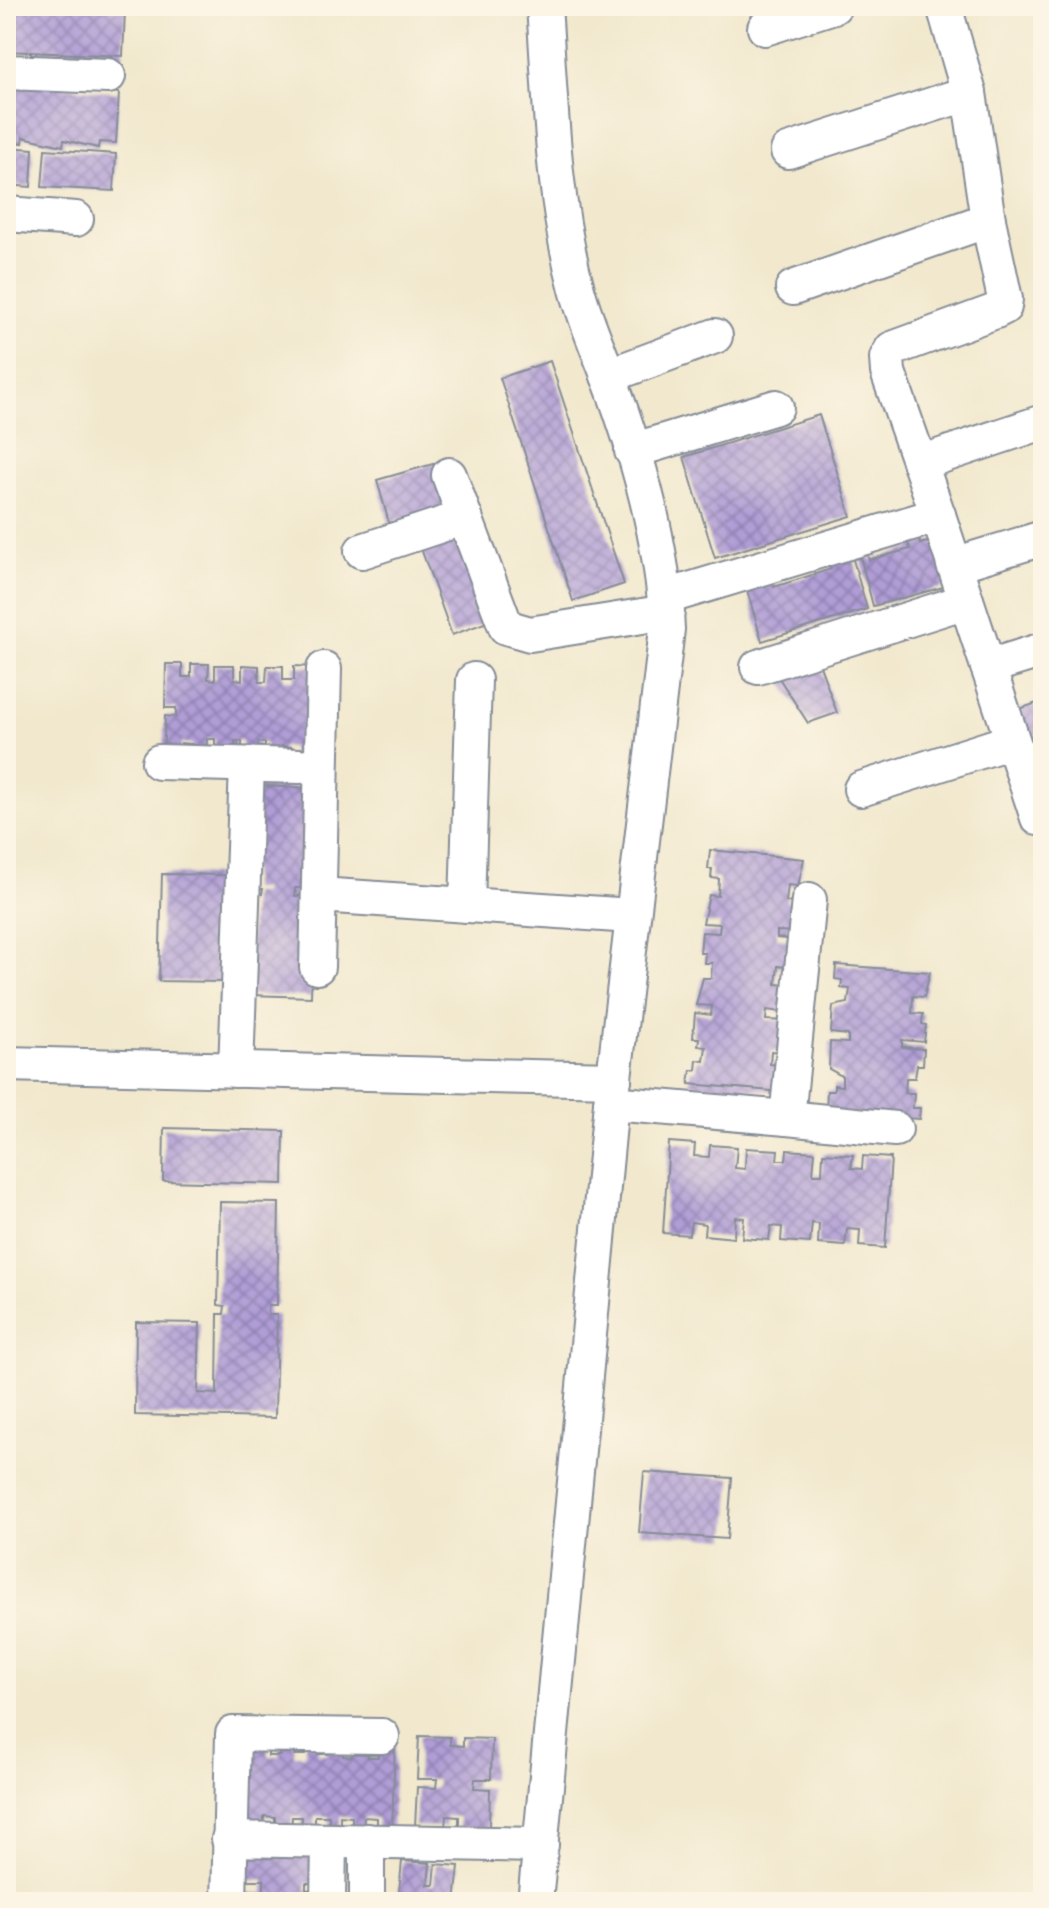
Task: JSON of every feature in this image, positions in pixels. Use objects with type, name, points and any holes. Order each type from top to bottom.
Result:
[{"type":"street","points":[[535,1902],[613,1091],[662,681],[666,605],[648,503],[608,376],[589,328],[561,218],[544,6]]},
{"type":"street","points":[[765,28],[834,6]]},
{"type":"street","points":[[944,6],[969,93],[1004,307],[892,349],[887,358],[888,372],[1012,741],[1034,777],[1038,818]]},
{"type":"street","points":[[6,72],[108,76]]},
{"type":"street","points":[[788,151],[969,93]]},
{"type":"street","points":[[6,214],[76,219]]},
{"type":"street","points":[[793,288],[988,220]]},
{"type":"street","points":[[608,376],[715,336]]},
{"type":"street","points":[[632,451],[776,407]]},
{"type":"street","points":[[920,463],[1043,422]]},
{"type":"street","points":[[449,475],[506,627],[530,634],[666,605],[938,515]]},
{"type":"street","points":[[362,551],[465,517]]},
{"type":"street","points":[[954,565],[1043,538]]},
{"type":"street","points":[[758,667],[966,601]]},
{"type":"street","points":[[988,667],[1043,650]]},
{"type":"street","points":[[317,967],[324,669]]},
{"type":"street","points":[[467,905],[474,680]]},
{"type":"street","points":[[861,789],[1012,741]]},
{"type":"street","points":[[159,762],[300,766]]},
{"type":"street","points":[[236,1070],[247,765]]},
{"type":"street","points":[[319,895],[632,916]]},
{"type":"street","points":[[787,1118],[809,900]]},
{"type":"street","points":[[6,1064],[236,1070],[613,1091],[787,1118],[895,1129]]},
{"type":"street","points":[[229,1902],[233,1734],[382,1736]]},
{"type":"street","points":[[229,1839],[541,1845]]},
{"type":"street","points":[[328,1902],[329,1841]]},
{"type":"street","points":[[367,1841],[367,1902]]},
{"type":"building","points":[[6,6],[112,6],[111,9],[125,10],[123,56],[6,51]]},
{"type":"building","points":[[6,80],[119,93],[116,143],[99,142],[98,148],[64,140],[63,146],[23,137],[23,143],[6,142]]},
{"type":"building","points":[[6,147],[33,149],[31,187],[6,185]]},
{"type":"building","points":[[45,149],[116,154],[114,191],[42,187]]},
{"type":"building","points":[[550,361],[624,584],[573,601],[500,378]]},
{"type":"building","points":[[819,415],[851,516],[715,558],[684,457]]},
{"type":"building","points":[[440,462],[452,506],[389,523],[377,480]]},
{"type":"building","points":[[459,525],[493,620],[452,635],[418,540]]},
{"type":"building","points":[[918,537],[920,544],[935,540],[947,586],[873,606],[859,552],[866,551],[869,560],[910,549],[907,540]]},
{"type":"building","points":[[852,556],[867,609],[762,641],[746,587],[772,580],[774,587],[831,569],[829,562]]},
{"type":"building","points":[[818,660],[837,713],[808,723],[777,675]]},
{"type":"building","points":[[166,664],[182,664],[182,677],[191,677],[191,664],[209,664],[208,679],[215,680],[215,665],[234,665],[234,679],[242,680],[242,665],[259,666],[259,682],[266,682],[267,666],[283,666],[283,680],[294,680],[294,666],[318,667],[316,760],[291,759],[292,747],[282,746],[281,759],[265,759],[265,743],[258,742],[257,758],[242,758],[242,741],[235,741],[235,758],[215,758],[215,739],[207,739],[206,757],[192,757],[192,744],[181,743],[181,757],[163,757],[165,716],[176,717],[176,708],[165,708]]},
{"type":"building","points":[[1043,701],[1043,754],[1036,756],[1019,709]]},
{"type":"building","points":[[255,786],[316,788],[314,888],[295,888],[295,896],[314,896],[311,997],[249,995],[252,894],[262,894],[263,889],[252,889]]},
{"type":"building","points":[[710,850],[804,859],[798,886],[788,885],[786,902],[797,903],[797,932],[777,931],[777,938],[797,940],[790,968],[778,966],[776,984],[789,985],[791,1013],[767,1010],[766,1020],[790,1021],[784,1052],[771,1051],[770,1064],[782,1065],[784,1092],[689,1084],[691,1070],[696,1070],[697,1060],[704,1061],[706,1047],[698,1046],[699,1038],[693,1038],[695,1013],[711,1015],[712,1006],[696,1005],[703,978],[711,978],[712,963],[704,963],[705,953],[700,953],[702,932],[719,933],[720,924],[703,923],[709,895],[718,896],[719,879],[711,878],[712,869],[708,869]]},
{"type":"building","points":[[162,874],[226,875],[223,982],[159,981]]},
{"type":"building","points":[[836,965],[930,972],[924,997],[913,996],[912,1013],[923,1014],[922,1024],[926,1025],[924,1042],[902,1040],[902,1047],[924,1049],[923,1065],[917,1065],[915,1078],[906,1078],[905,1093],[914,1093],[913,1108],[920,1108],[919,1119],[826,1112],[827,1091],[834,1091],[834,1085],[842,1086],[842,1076],[829,1069],[830,1042],[848,1043],[848,1035],[831,1033],[833,1006],[848,1003],[850,989],[841,988],[842,980],[835,979]]},
{"type":"building","points":[[164,1128],[284,1131],[283,1184],[163,1181]]},
{"type":"building","points":[[669,1142],[695,1144],[694,1156],[709,1157],[710,1145],[737,1147],[735,1168],[745,1169],[746,1148],[778,1150],[777,1160],[786,1160],[787,1150],[815,1152],[813,1174],[822,1174],[823,1153],[853,1155],[851,1168],[862,1169],[863,1156],[891,1158],[885,1248],[859,1246],[860,1230],[847,1229],[845,1246],[818,1244],[819,1224],[812,1223],[810,1243],[781,1241],[782,1227],[771,1226],[769,1240],[742,1238],[744,1218],[735,1217],[734,1238],[704,1235],[705,1224],[691,1222],[689,1235],[663,1233]]},
{"type":"building","points":[[220,1202],[279,1203],[277,1305],[268,1305],[268,1315],[277,1315],[275,1418],[135,1415],[136,1322],[200,1323],[198,1393],[217,1394],[218,1314],[224,1314],[225,1306],[218,1305]]},
{"type":"building","points":[[644,1472],[732,1478],[727,1539],[639,1533]]},
{"type":"building","points":[[245,1735],[269,1736],[268,1756],[280,1756],[281,1736],[295,1736],[294,1755],[305,1755],[305,1737],[319,1737],[318,1754],[328,1754],[329,1737],[343,1738],[343,1756],[352,1757],[352,1738],[368,1739],[368,1757],[378,1757],[378,1739],[395,1739],[392,1835],[377,1835],[377,1818],[364,1817],[363,1834],[352,1834],[352,1817],[340,1816],[340,1833],[329,1833],[329,1816],[315,1816],[315,1833],[301,1832],[302,1817],[292,1817],[291,1832],[275,1831],[275,1817],[264,1816],[264,1831],[243,1830]]},
{"type":"building","points":[[419,1736],[450,1737],[450,1745],[463,1746],[463,1738],[492,1739],[491,1779],[475,1779],[474,1788],[490,1789],[489,1828],[459,1827],[459,1817],[446,1816],[445,1827],[415,1826],[417,1787],[436,1788],[437,1779],[417,1779]]},
{"type":"building","points":[[245,1843],[320,1844],[319,1883],[306,1883],[306,1890],[319,1890],[319,1902],[244,1902],[244,1893],[264,1893],[264,1880],[244,1880]]},
{"type":"building","points":[[402,1861],[430,1863],[428,1885],[434,1885],[436,1864],[459,1866],[455,1902],[398,1902]]}]
